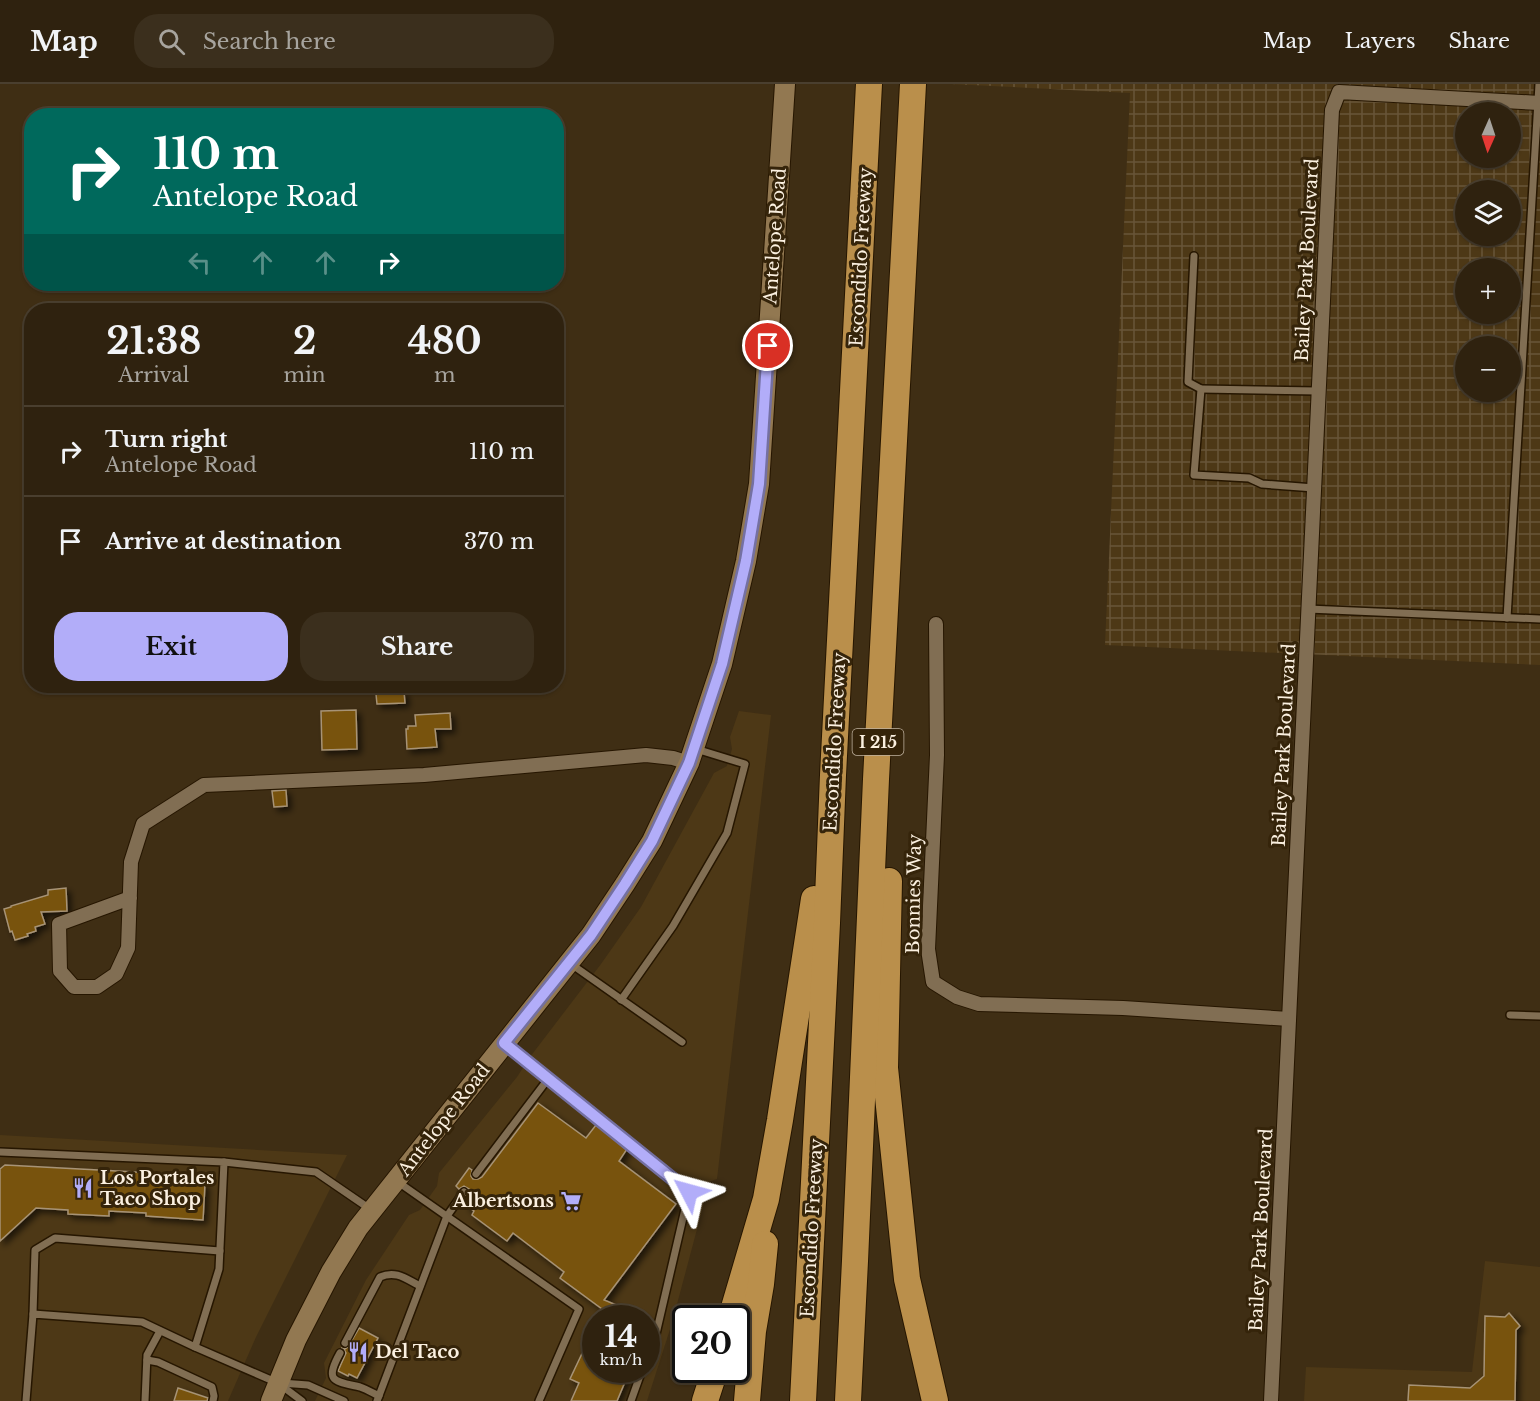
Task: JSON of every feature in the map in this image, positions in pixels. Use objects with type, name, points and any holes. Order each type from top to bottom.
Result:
[{"type":"highway","name":"Escondido Freeway","points":[[803,1401],[869,84]]},
{"type":"highway","name":"I 215","points":[[848,1401],[876,779],[913,84]]},
{"type":"highway","points":[[735,1305],[766,1199],[833,775]]},
{"type":"highway","points":[[876,779],[889,879],[885,1068],[907,1279],[935,1401]]},
{"type":"highway","points":[[747,1401],[753,1331],[766,1234],[766,1199]]},
{"type":"highway","points":[[855,1260],[868,1298],[866,1401]]},
{"type":"highway","points":[[705,1401],[711,1383]]},
{"type":"main road","name":"Antelope Road","points":[[271,1401],[296,1340],[331,1272],[358,1228],[591,935],[646,850],[691,756],[722,664],[746,561],[759,484],[785,84]]},
{"type":"street","points":[[1348,90],[1539,103]]},
{"type":"street","name":"Bailey Park Boulevard","points":[[1271,1401],[1332,110],[1348,90]]},
{"type":"street","name":"Bonnies Way","points":[[936,624],[937,755],[928,949],[933,982],[957,997],[979,1004],[1123,1008],[1289,1019]]},
{"type":"street","points":[[130,898],[59,924],[60,971],[74,987],[97,987],[116,974],[129,948],[131,862],[143,824],[204,784],[424,775],[646,755],[673,758],[691,756]]},
{"type":"lane","points":[[1507,618],[1539,84]]},
{"type":"lane","points":[[1194,256],[1188,382],[1201,389],[1318,391]]},
{"type":"lane","points":[[1201,389],[1194,475],[1249,478],[1263,484],[1314,488]]},
{"type":"lane","points":[[1308,609],[1540,619]]},
{"type":"lane","points":[[621,999],[673,926],[727,833],[745,764],[691,756]]},
{"type":"lane","points":[[568,962],[682,1042]]},
{"type":"lane","points":[[1510,1015],[1540,1016]]},
{"type":"lane","points":[[504,1043],[689,1192],[660,1317]]},
{"type":"lane","points":[[476,1174],[548,1079]]},
{"type":"lane","points":[[0,1152],[224,1162],[316,1172],[372,1210]]},
{"type":"lane","points":[[195,1347],[219,1269],[224,1162]]},
{"type":"lane","points":[[396,1181],[579,1309],[539,1401]]},
{"type":"lane","points":[[340,1353],[332,1367],[333,1375],[339,1382],[361,1388],[378,1399],[447,1216],[464,1192]]},
{"type":"lane","points":[[26,1401],[33,1314],[35,1250],[56,1238],[220,1251]]},
{"type":"lane","points":[[345,1343],[380,1277],[396,1274],[420,1286]]},
{"type":"lane","points":[[33,1314],[142,1322],[278,1383],[302,1401]]},
{"type":"lane","points":[[146,1401],[147,1355],[160,1331]]},
{"type":"lane","points":[[147,1360],[158,1362],[212,1387],[213,1401]]},
{"type":"lane","points":[[278,1383],[308,1384],[344,1401]]},
{"type":"lane","points":[[631,1401],[637,1383]]},
{"type":"shaded area","points":[[951,84],[1540,84],[1540,665],[1105,645],[1130,93]]},
{"type":"shaded area","points":[[739,711],[771,715],[717,1179],[702,1184],[704,1203],[677,1305],[672,1305],[672,1323],[660,1360],[660,1305],[582,1305],[582,1383],[653,1383],[647,1401],[315,1401],[326,1378],[324,1363],[366,1280],[409,1215],[420,1210],[437,1186],[439,1173],[517,1077],[641,907],[714,773],[727,766],[732,749],[730,737]]},
{"type":"shaded area","points":[[0,1135],[347,1155],[256,1337],[228,1401],[0,1401]]},
{"type":"shaded area","points":[[1485,1261],[1540,1267],[1540,1401],[1304,1401],[1306,1367],[1472,1372]]},
{"type":"building","points":[[404,693],[405,703],[377,704],[376,694]]},
{"type":"building","points":[[356,710],[357,749],[322,750],[321,711]]},
{"type":"building","points":[[450,713],[451,729],[435,729],[437,747],[407,749],[406,729],[408,726],[416,726],[415,715]]},
{"type":"building","points":[[286,790],[287,806],[274,807],[272,791]]},
{"type":"building","points":[[66,888],[67,911],[41,912],[45,924],[35,927],[36,931],[27,934],[28,936],[15,940],[12,931],[10,932],[4,909],[48,895],[48,890]]},
{"type":"building","name":"Albertsons","points":[[538,1103],[586,1138],[596,1125],[627,1149],[619,1161],[676,1204],[604,1300],[616,1305],[597,1305],[560,1278],[564,1272],[513,1233],[507,1241],[472,1215],[474,1211],[466,1205],[472,1198],[469,1195],[469,1189],[464,1186],[459,1189],[456,1186],[469,1168],[472,1170],[473,1179],[482,1177]]},
{"type":"building","points":[[5,1165],[191,1175],[191,1183],[205,1184],[203,1220],[109,1211],[109,1216],[68,1214],[68,1210],[36,1208],[0,1241],[0,1169]]},
{"type":"building","points":[[1509,1313],[1520,1326],[1516,1330],[1515,1401],[1408,1401],[1409,1385],[1470,1388],[1484,1376],[1485,1316],[1505,1317]]},
{"type":"building","points":[[359,1328],[378,1338],[357,1378],[338,1371],[346,1353],[341,1348],[348,1347]]},
{"type":"building","points":[[582,1354],[582,1383],[625,1383],[617,1401],[571,1401],[579,1383],[570,1379]]},
{"type":"building","points":[[178,1388],[208,1398],[207,1401],[174,1401]]},
{"type":"place","name":"Los Portales Taco Shop","points":[[83,1188]]},
{"type":"place","name":"Albertsons","points":[[571,1201]]},
{"type":"place","name":"Del Taco","points":[[358,1352]]},
{"type":"route","points":[[689,1192],[504,1043],[591,935],[625,884],[652,841],[689,763],[722,664],[746,561],[759,484],[768,346]]}]
